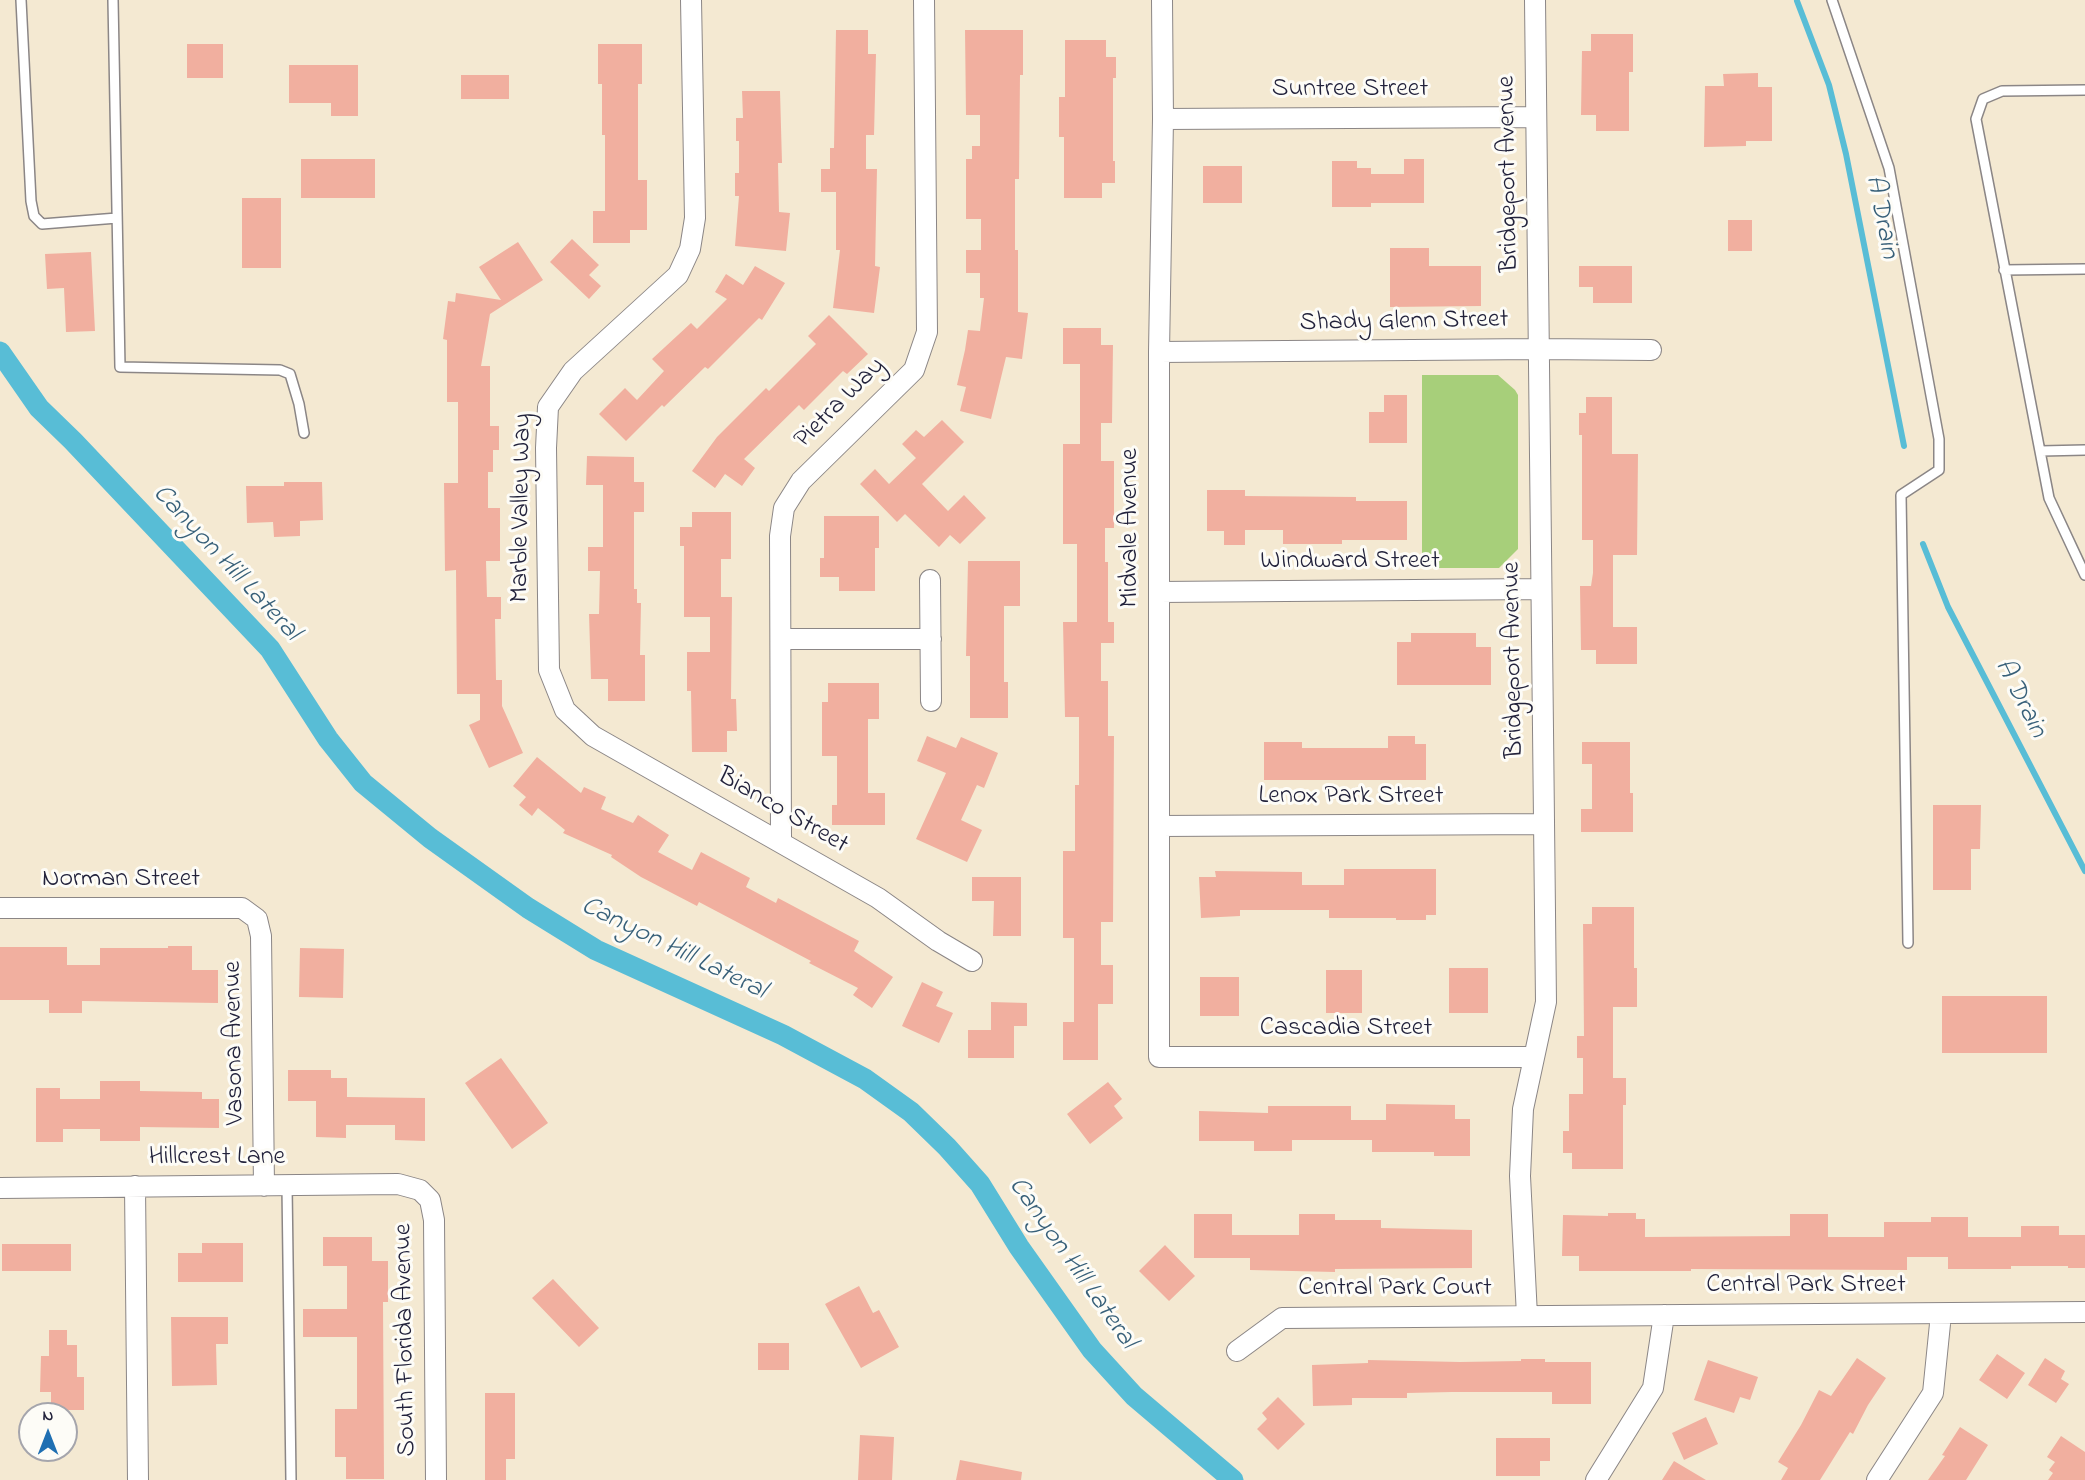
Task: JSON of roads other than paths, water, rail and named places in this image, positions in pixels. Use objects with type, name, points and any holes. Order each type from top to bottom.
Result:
[{"type":"street","name":"Marble Valley Way","points":[[565,710],[549,670],[546,448],[548,407],[573,371],[678,275],[690,249],[695,218],[691,0]]},
{"type":"street","name":"Pietra Way","points":[[781,842],[780,537],[784,508],[801,481],[914,370],[927,332],[924,0]]},
{"type":"street","name":"Midvale Avenue","points":[[1159,1057],[1159,352],[1164,119],[1162,0]]},
{"type":"street","name":"Bridgeport Avenue","points":[[1527,1316],[1520,1176],[1523,1109],[1546,1002],[1535,0]]},
{"type":"street","name":"Suntree Street","points":[[1164,119],[1536,117]]},
{"type":"street","name":"Shady Glenn Street","points":[[1159,352],[1651,350]]},
{"type":"street","points":[[930,579],[931,700]]},
{"type":"street","name":"Windward Street","points":[[1159,592],[1541,589]]},
{"type":"street","points":[[781,639],[931,639]]},
{"type":"street","name":"Bianco Street","points":[[565,710],[593,736],[878,898],[938,941],[972,961]]},
{"type":"street","name":"Lenox Park Street","points":[[1159,826],[1544,824]]},
{"type":"street","name":"Norman Street","points":[[0,908],[242,908]]},
{"type":"street","name":"Vasona Avenue","points":[[242,908],[257,919],[261,936],[264,1186]]},
{"type":"street","name":"Cascadia Street","points":[[1159,1057],[1534,1058]]},
{"type":"street","name":"Hillcrest Lane","points":[[0,1188],[398,1185],[420,1190],[430,1200]]},
{"type":"street","points":[[135,1186],[138,1480]]},
{"type":"street","name":"South Florida Avenue","points":[[430,1200],[434,1241],[436,1480]]},
{"type":"street","name":"Central Park Street","points":[[1527,1316],[2085,1312]]},
{"type":"street","points":[[1877,1480],[1933,1393],[1941,1314]]},
{"type":"street","points":[[1596,1480],[1653,1388],[1664,1315]]},
{"type":"street","name":"Central Park Court","points":[[1237,1351],[1282,1318],[1527,1316]]},
{"type":"lane","points":[[21,0],[31,201],[34,216],[42,224],[117,218]]},
{"type":"lane","points":[[113,0],[120,368],[280,370],[290,375],[299,404],[304,433]]},
{"type":"lane","points":[[1832,0],[1889,168],[1939,439],[1939,470],[1901,495],[1908,943]]},
{"type":"lane","points":[[2085,90],[2002,91],[1983,99],[1976,119],[2049,498],[2082,562],[2085,575]]},
{"type":"lane","points":[[2004,270],[2085,269]]},
{"type":"lane","points":[[2041,451],[2085,450]]},
{"type":"lane","points":[[287,1185],[291,1480]]},
{"type":"waterway","name":"A Drain","points":[[1797,1],[1829,85],[1846,154],[1904,446]]},
{"type":"waterway","name":"Canyon Hill Lateral","points":[[0,352],[39,408],[270,649],[328,739],[363,783],[430,838],[528,908],[596,950],[783,1035],[865,1079],[911,1112],[980,1184],[1019,1247],[1092,1350],[1134,1396],[1233,1480]]},
{"type":"waterway","name":"A Drain","points":[[1923,544],[1948,607],[2085,871]]}]
